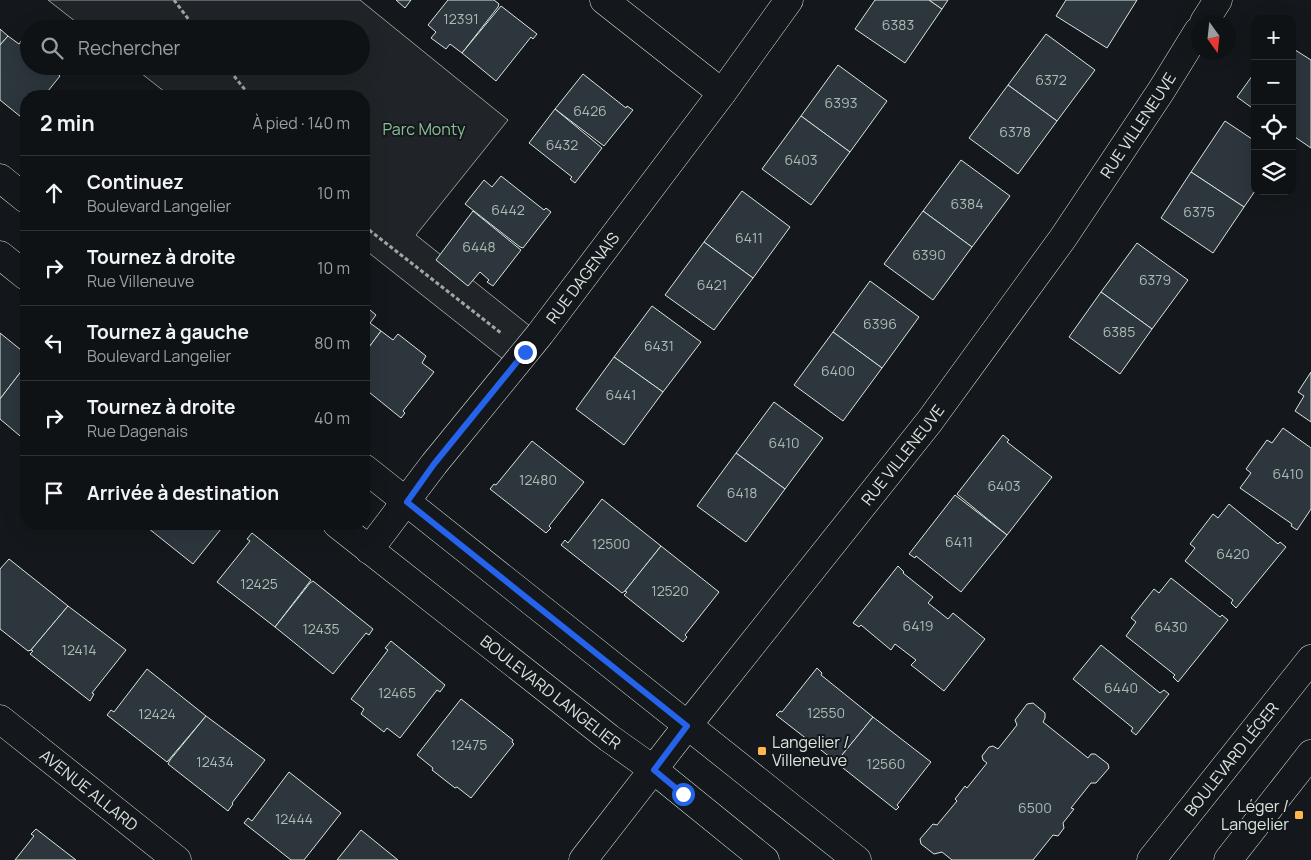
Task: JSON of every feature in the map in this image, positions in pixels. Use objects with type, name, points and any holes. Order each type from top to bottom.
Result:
[{"type":"street","points":[[604,0],[722,93]]},
{"type":"street","name":"RUE DAGENAIS","points":[[370,550],[434,464],[525,352],[722,93],[789,0]]},
{"type":"street","points":[[1208,15],[1218,0]]},
{"type":"street","name":"RUE VILLENEUVE","points":[[583,860],[929,422],[1063,238],[1161,91],[1191,42]]},
{"type":"street","points":[[0,178],[20,194]]},
{"type":"street","points":[[0,255],[20,271]]},
{"type":"street","points":[[370,473],[857,860]]},
{"type":"street","name":"BOULEVARD LANGELIER","points":[[345,530],[602,732],[654,770],[765,860]]},
{"type":"street","name":"BOULEVARD LÉGER","points":[[1151,860],[1308,671]]},
{"type":"street","name":"AVENUE ALLARD","points":[[0,719],[177,860]]},
{"type":"street","points":[[1228,860],[1311,754]]},
{"type":"path","points":[[174,0],[189,20]]},
{"type":"path","points":[[233,75],[245,90]]},
{"type":"path","points":[[370,231],[525,352]]},
{"type":"green space","name":"Parc Monty","points":[[48,0],[360,0],[508,120],[416,235],[540,334],[513,367],[370,254],[370,90],[162,90],[143,75],[370,75],[370,20],[74,20]]},
{"type":"building","points":[[396,0],[411,0],[405,8]]},
{"type":"building","points":[[448,0],[494,0],[499,4],[462,53],[450,44],[446,49],[431,38],[436,32],[428,25]]},
{"type":"building","points":[[875,0],[929,0],[942,9],[905,63],[855,29]]},
{"type":"building","points":[[929,0],[948,0],[942,9]]},
{"type":"building","points":[[1066,0],[1137,0],[1107,48],[1056,16]]},
{"type":"building","points":[[501,6],[537,34],[533,39],[531,37],[496,81],[462,53]]},
{"type":"building","points":[[0,29],[8,36],[0,45]]},
{"type":"building","points":[[1046,34],[1095,70],[1057,121],[1008,85]]},
{"type":"building","points":[[8,36],[19,44],[20,43],[20,75],[60,76],[49,90],[20,90],[20,116],[0,100],[0,45]]},
{"type":"building","points":[[1296,51],[1311,60],[1311,148],[1296,138]]},
{"type":"building","points":[[838,65],[887,101],[850,152],[801,116]]},
{"type":"building","points":[[583,74],[626,108],[627,106],[633,110],[604,146],[555,109]]},
{"type":"building","points":[[1251,78],[1251,107],[1237,97]]},
{"type":"building","points":[[1008,85],[1057,121],[1018,174],[969,138]]},
{"type":"building","points":[[555,109],[602,148],[575,183],[570,179],[572,177],[529,143]]},
{"type":"building","points":[[801,116],[850,152],[811,205],[762,169]]},
{"type":"building","points":[[1225,121],[1251,138],[1252,195],[1244,207],[1191,172]]},
{"type":"building","points":[[961,160],[1010,196],[972,247],[923,211]]},
{"type":"building","points":[[1191,172],[1244,207],[1213,253],[1161,218]]},
{"type":"building","points":[[501,176],[544,210],[546,208],[551,212],[523,248],[465,204],[484,180],[492,187]]},
{"type":"building","points":[[742,191],[790,227],[753,278],[704,242]]},
{"type":"building","points":[[473,211],[521,250],[493,286],[487,282],[489,280],[480,272],[468,286],[436,260]]},
{"type":"building","points":[[923,211],[972,247],[933,300],[884,264]]},
{"type":"building","points":[[704,242],[753,278],[714,330],[665,295]]},
{"type":"building","points":[[1137,243],[1188,280],[1152,329],[1101,292]]},
{"type":"building","points":[[870,281],[919,317],[882,368],[833,332]]},
{"type":"building","points":[[1101,292],[1152,329],[1120,374],[1069,337]]},
{"type":"building","points":[[652,306],[701,342],[663,392],[614,357]]},
{"type":"building","points":[[370,310],[376,315],[370,323]]},
{"type":"building","points":[[370,323],[381,331],[370,346]]},
{"type":"building","points":[[381,331],[393,340],[398,334],[426,356],[422,363],[434,372],[403,411],[405,413],[401,418],[370,393],[370,346]]},
{"type":"building","points":[[833,332],[882,368],[843,421],[794,385]]},
{"type":"building","points":[[0,333],[20,349],[20,373],[0,399]]},
{"type":"building","points":[[614,357],[663,392],[624,445],[576,409]]},
{"type":"building","points":[[1311,372],[1311,422],[1295,411],[1304,396],[1298,392]]},
{"type":"building","points":[[20,373],[20,436],[0,419],[0,399]]},
{"type":"building","points":[[774,402],[823,438],[785,489],[736,453]]},
{"type":"building","points":[[1283,428],[1311,448],[1311,509],[1297,530],[1291,526],[1292,524],[1240,488],[1251,473],[1246,469],[1267,440],[1272,443]]},
{"type":"building","points":[[1003,435],[1009,440],[1007,442],[1052,477],[1007,535],[957,494]]},
{"type":"building","points":[[532,441],[584,482],[549,526],[551,528],[546,533],[490,489],[494,484],[496,485]]},
{"type":"building","points":[[736,453],[785,489],[746,542],[697,506]]},
{"type":"building","points":[[955,495],[1007,535],[961,592],[916,556],[915,558],[909,554]]},
{"type":"building","points":[[602,499],[661,546],[622,593],[561,545],[565,540],[568,543]]},
{"type":"building","points":[[1229,504],[1278,544],[1280,542],[1286,547],[1236,608],[1231,603],[1233,600],[1185,561],[1195,548],[1190,544],[1213,514],[1218,518]]},
{"type":"building","points":[[150,530],[220,530],[193,564]]},
{"type":"building","points":[[252,533],[311,580],[275,627],[217,582],[250,541],[247,539]]},
{"type":"building","points":[[661,546],[719,592],[685,635],[687,637],[683,642],[624,595],[627,592],[625,591]]},
{"type":"building","points":[[9,559],[68,606],[31,650],[28,651],[0,629],[0,569]]},
{"type":"building","points":[[898,566],[903,573],[933,597],[928,603],[948,619],[953,613],[985,639],[944,691],[911,665],[916,660],[895,644],[891,650],[861,625],[859,627],[853,623]]},
{"type":"building","points":[[1171,578],[1220,617],[1222,615],[1228,620],[1178,682],[1173,677],[1175,675],[1126,636],[1136,622],[1131,618],[1154,589],[1159,593]]},
{"type":"building","points":[[313,581],[373,629],[369,635],[366,633],[333,674],[275,627]]},
{"type":"building","points":[[68,606],[126,650],[92,693],[94,694],[90,701],[30,654],[33,651],[31,650]]},
{"type":"building","points":[[391,641],[445,685],[440,692],[437,690],[400,738],[387,728],[384,732],[361,714],[364,709],[351,699],[388,650],[385,648]]},
{"type":"building","points":[[1101,645],[1160,693],[1164,690],[1169,694],[1136,735],[1131,731],[1133,728],[1073,679]]},
{"type":"building","points":[[817,668],[822,673],[821,675],[873,717],[838,760],[835,761],[776,715],[780,711],[782,712]]},
{"type":"building","points":[[147,669],[206,716],[167,762],[107,715],[111,710],[114,712]]},
{"type":"building","points":[[461,699],[513,740],[514,744],[471,798],[432,770],[433,768],[417,755]]},
{"type":"building","points":[[1033,703],[1045,713],[1043,722],[1088,758],[1091,754],[1095,754],[1108,764],[1109,768],[1096,783],[1091,783],[1071,808],[1074,809],[1063,823],[1064,828],[1058,836],[1053,835],[1033,860],[952,860],[942,852],[934,854],[921,844],[920,839],[933,824],[937,825],[957,801],[955,799],[965,786],[967,788],[987,763],[983,760],[982,756],[989,747],[993,746],[998,749],[1017,725],[1015,720],[1027,704]]},
{"type":"building","points":[[206,716],[265,760],[228,811],[168,764]]},
{"type":"building","points":[[873,717],[931,762],[897,805],[899,807],[896,810],[838,764],[840,761],[838,760]]},
{"type":"building","points":[[289,772],[341,813],[304,860],[291,860],[244,823],[248,818],[252,821]]},
{"type":"building","points":[[36,829],[76,860],[15,860],[34,836],[31,834]]},
{"type":"building","points":[[361,830],[398,860],[337,860]]},
{"type":"place","name":"Langelier / Villeneuve","points":[[762,751]]},
{"type":"place","name":"Léger / Langelier","points":[[1299,815]]},
{"type":"route","points":[[525,352],[434,464],[407,502],[687,726],[654,770],[683,794]]}]
